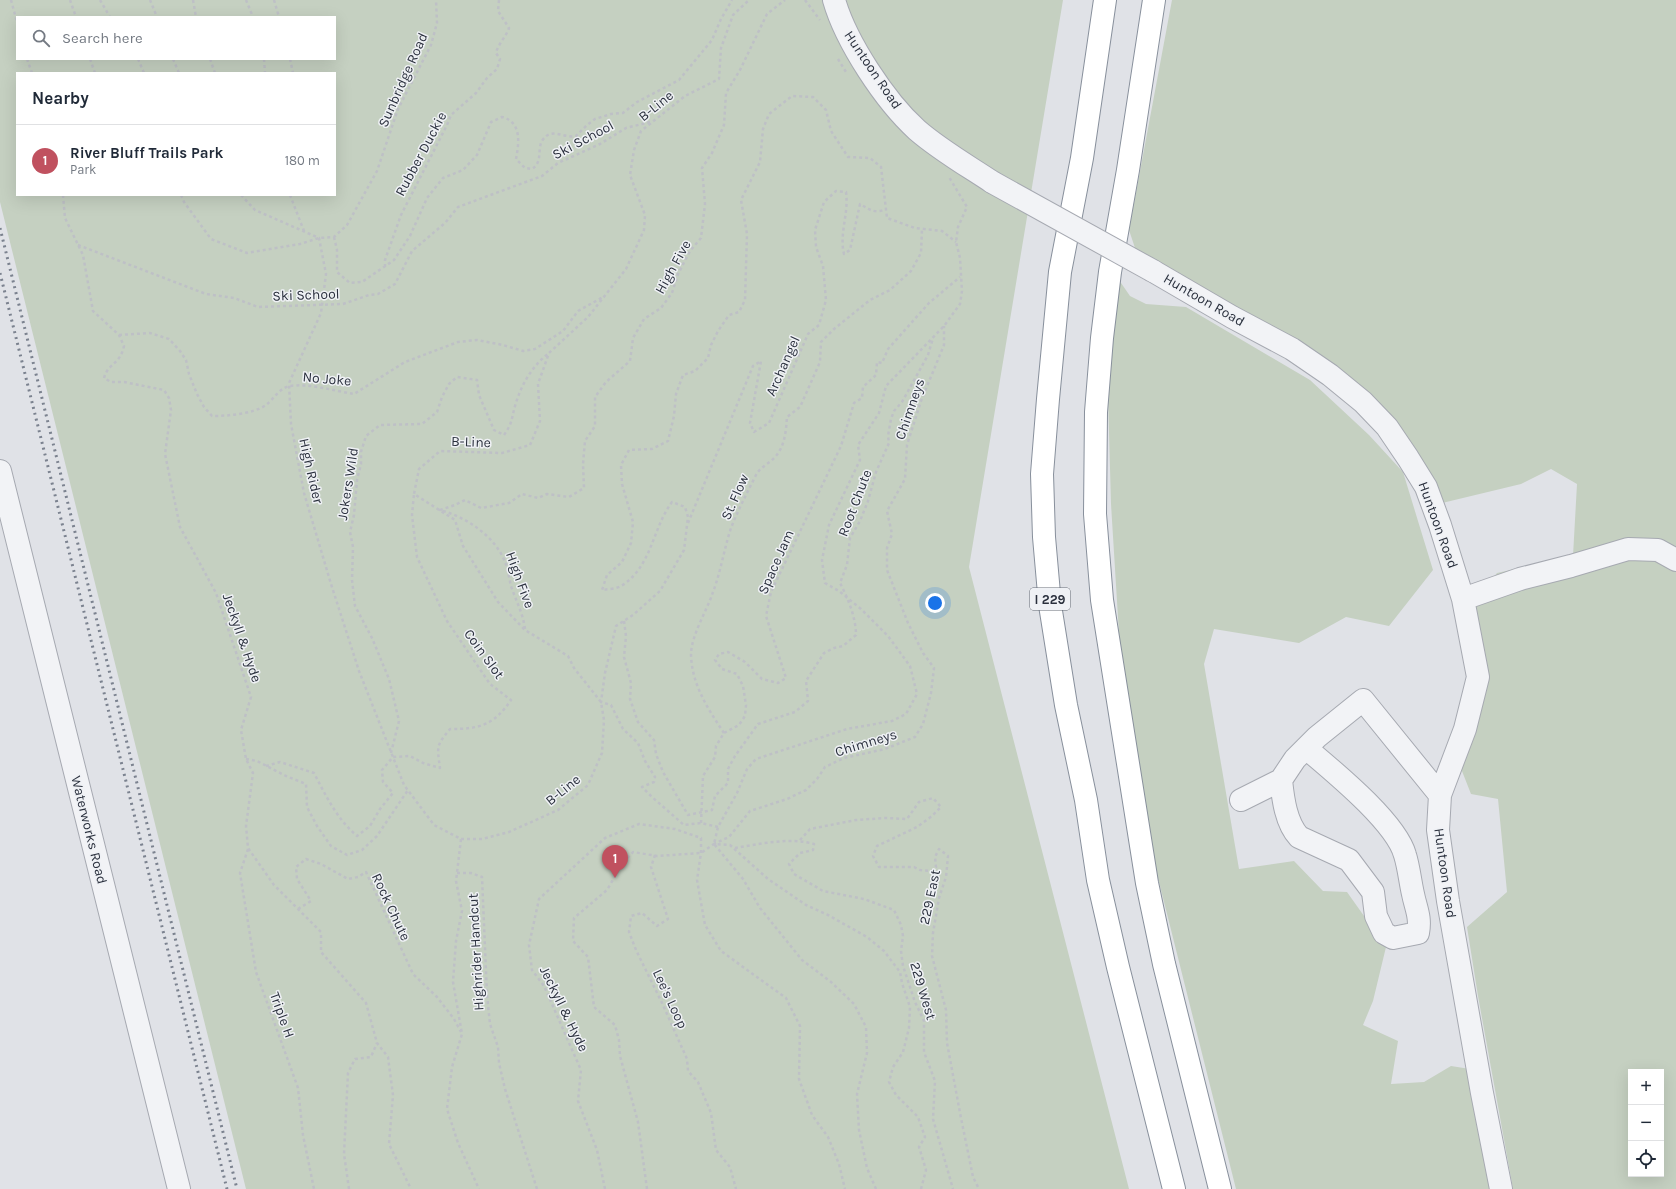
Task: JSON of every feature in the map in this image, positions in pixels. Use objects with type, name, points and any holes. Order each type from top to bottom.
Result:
[{"type":"highway","name":"I 229","points":[[1105,0],[1082,158],[1060,272],[1042,474],[1044,537],[1050,605],[1064,689],[1086,800],[1098,880],[1174,1189]]},
{"type":"highway","points":[[1154,0],[1128,170],[1110,272],[1103,332],[1096,412],[1095,514],[1102,600],[1147,883],[1164,964],[1220,1189]]},
{"type":"street","name":"Huntoon Road","points":[[834,0],[845,31],[889,98],[917,130],[992,182],[1153,271],[1232,317],[1292,349],[1330,375],[1362,402],[1387,427],[1426,487],[1440,524],[1463,599],[1478,677],[1464,729],[1440,795],[1438,830],[1448,901],[1482,1093],[1501,1189]]},
{"type":"street","name":"Waterworks Road","points":[[0,471],[179,1189]]},
{"type":"street","points":[[1463,599],[1520,579],[1628,549],[1658,550],[1676,560]]},
{"type":"street","points":[[1241,800],[1281,780],[1295,759],[1317,737],[1363,700],[1440,795]]},
{"type":"street","points":[[1281,780],[1283,801],[1294,831],[1299,837],[1349,860],[1374,892],[1376,916],[1384,933],[1393,938],[1418,933],[1420,922],[1412,894],[1405,854],[1391,830],[1336,774],[1306,748]]},
{"type":"path","points":[[11,0],[16,18]]},
{"type":"path","points":[[70,0],[76,16]]},
{"type":"path","points":[[100,0],[109,16]]},
{"type":"path","points":[[150,0],[157,16]]},
{"type":"path","points":[[193,0],[196,16]]},
{"type":"path","points":[[246,0],[253,16]]},
{"type":"path","points":[[274,0],[278,16]]},
{"type":"path","name":"Sunbridge Road","points":[[334,237],[347,226],[378,171],[398,109],[431,45],[437,23],[436,0]]},
{"type":"path","name":"Rubber Duckie","points":[[385,267],[385,260],[401,215],[448,125],[451,114],[476,93],[487,78],[497,69],[500,59],[496,53],[497,47],[507,34],[509,28],[498,11],[498,0]]},
{"type":"path","points":[[181,196],[184,202],[211,239],[246,253],[300,244],[319,238],[334,237],[337,250],[337,272],[350,283],[362,282],[394,260],[410,236],[420,211],[436,185],[447,175],[463,170],[477,155],[491,122],[502,116],[509,118],[518,135],[516,159],[525,168],[532,169],[538,163],[542,141],[548,135],[553,133],[567,137],[576,136],[595,119],[611,114],[623,113],[637,102],[679,80],[712,40],[721,19],[732,0]]},
{"type":"path","name":"B-Line","points":[[414,494],[419,469],[440,451],[502,453],[530,445],[540,421],[538,384],[549,353],[588,317],[626,269],[644,230],[645,215],[630,175],[631,162],[641,131],[685,96],[719,79],[721,48],[733,15],[749,0]]},
{"type":"path","name":"High Five","points":[[440,510],[465,500],[481,508],[509,502],[522,494],[538,498],[547,494],[570,497],[584,488],[583,464],[585,441],[595,426],[595,397],[606,382],[630,361],[632,338],[644,319],[661,308],[672,293],[678,274],[687,257],[701,238],[705,204],[702,168],[712,153],[724,125],[726,93],[740,70],[767,14],[785,0]]},
{"type":"path","points":[[27,60],[32,72]]},
{"type":"path","points":[[90,60],[95,72]]},
{"type":"path","points":[[138,60],[144,72]]},
{"type":"path","points":[[173,60],[179,72]]},
{"type":"path","points":[[210,60],[215,72]]},
{"type":"path","points":[[264,60],[265,72]]},
{"type":"path","points":[[290,60],[293,72]]},
{"type":"path","points":[[601,702],[605,673],[616,626],[633,615],[660,591],[684,550],[688,517],[685,507],[672,502],[663,513],[654,540],[640,569],[620,587],[602,590],[607,576],[622,562],[631,543],[634,522],[622,484],[621,465],[629,450],[652,449],[668,441],[674,416],[676,394],[684,375],[695,371],[708,358],[711,345],[718,331],[729,315],[739,312],[745,300],[747,234],[741,200],[760,162],[763,129],[769,114],[792,96],[812,97],[826,110],[830,132],[848,157],[870,158],[881,167],[887,218],[915,228],[942,231],[956,242]]},
{"type":"path","name":"Ski School","points":[[78,245],[206,294],[234,298],[258,307],[343,304],[369,295],[378,294],[395,284],[412,251],[445,223],[458,207],[542,176],[558,164],[600,144],[626,128],[653,122]]},
{"type":"path","points":[[714,844],[718,827],[737,793],[747,770],[756,759],[848,729],[892,721],[906,714],[917,694],[910,666],[888,636],[861,608],[825,583],[822,560],[829,525],[860,460],[858,445],[879,413],[886,386],[944,326],[960,304],[962,291],[960,258],[956,242],[958,227],[967,207],[948,176],[955,157]]},
{"type":"path","name":"Archangel","points":[[687,525],[753,366],[761,361],[750,423],[754,432],[769,423],[808,334],[819,325],[826,300],[822,266],[816,247],[815,230],[824,202],[836,191],[846,192],[848,205],[842,235],[844,254],[850,250],[860,204],[872,211],[879,212],[886,209]]},
{"type":"path","points":[[63,196],[65,218],[83,255],[92,311],[119,335]]},
{"type":"path","points":[[242,196],[255,210],[319,238]]},
{"type":"path","points":[[290,196],[304,231]]},
{"type":"path","name":"St. Flow","points":[[724,733],[700,693],[696,682],[691,654],[698,624],[707,610],[718,579],[723,554],[744,497],[758,470],[776,456],[785,437],[787,417],[800,407],[820,362],[821,342],[834,329],[870,300],[890,290],[911,271],[921,253],[922,229]]},
{"type":"path","name":"High Rider","points":[[319,238],[326,274],[321,313],[289,383],[291,424],[307,500],[331,584],[359,671],[404,785],[434,825],[461,839]]},
{"type":"path","name":"Space Jam","points":[[724,733],[739,725],[745,716],[746,705],[743,686],[737,674],[722,669],[715,660],[719,654],[728,652],[745,662],[762,679],[778,683],[786,678],[766,616],[771,592],[842,446],[854,403],[862,398],[863,387],[876,375],[877,362],[882,363],[888,349],[930,303],[961,276]]},
{"type":"path","name":"No Joke","points":[[119,335],[150,333],[169,339],[186,360],[189,374],[204,407],[212,416],[227,416],[250,411],[266,405],[276,393],[290,386],[316,387],[354,394],[405,362],[458,342],[477,340],[523,351],[535,349],[563,331],[578,311],[605,296]]},
{"type":"path","name":"Chimneys","points":[[714,844],[729,837],[750,811],[787,799],[806,790],[817,779],[825,767],[844,758],[885,748],[915,737],[923,724],[931,693],[934,668],[923,653],[908,623],[887,570],[887,548],[892,534],[887,511],[905,479],[907,446],[921,401],[944,345],[944,326]]},
{"type":"path","name":"Jeckyll & Hyde","points":[[119,335],[124,346],[123,352],[119,360],[106,371],[104,378],[111,382],[124,382],[164,390],[169,398],[171,410],[165,454],[180,527],[216,593],[252,697],[241,730],[246,759],[253,773],[246,826],[248,848],[274,885],[321,932],[321,952],[366,1003],[377,1043],[388,1057],[393,1095],[389,1144],[411,1189]]},
{"type":"path","name":"Root Chute","points":[[701,812],[712,810],[715,796],[728,783],[728,769],[735,756],[758,724],[795,712],[808,701],[806,681],[824,653],[834,648],[843,646],[856,635],[856,629],[847,597],[840,583],[847,565],[850,538],[860,521],[868,501],[876,472],[890,443],[888,436],[894,411],[902,402],[928,355],[933,337]]},
{"type":"path","name":"Jokers Wild","points":[[391,753],[399,721],[389,679],[372,638],[355,606],[352,580],[353,547],[350,532],[354,515],[357,480],[362,464],[361,452],[366,436],[380,425],[422,424],[437,412],[442,397],[449,384],[457,377],[477,380],[479,395],[494,430],[504,435],[512,424],[515,406],[522,388],[537,362],[549,353]]},
{"type":"path","points":[[414,494],[454,520],[463,546],[498,602],[525,630],[568,656],[574,668],[601,702],[611,706],[623,729],[638,743],[645,761],[655,776],[654,782],[642,786],[652,797],[684,825],[701,823],[718,827]]},
{"type":"path","name":"Coin Slot","points":[[393,757],[410,756],[423,763],[440,768],[439,742],[450,729],[484,726],[503,712],[511,700],[490,684],[447,621],[420,564],[417,557],[412,515],[414,494]]},
{"type":"path","name":"High Five","points":[[440,510],[452,513],[464,519],[497,546],[506,562],[511,586],[520,608],[525,630]]},
{"type":"path","points":[[624,621],[626,636],[624,657],[631,683],[630,698],[638,722],[654,740],[656,754],[663,772],[688,815],[701,812]]},
{"type":"path","name":"B-Line","points":[[461,839],[482,839],[509,832],[558,810],[588,786],[602,753],[604,720],[601,702]]},
{"type":"path","points":[[701,823],[703,776],[715,757],[716,746],[724,733]]},
{"type":"path","points":[[266,766],[280,762],[314,773],[334,812],[345,826],[356,836],[370,826],[380,809],[393,793],[383,782],[382,770],[393,757]]},
{"type":"path","points":[[246,759],[257,761],[286,776],[306,784],[307,807],[317,826],[331,846],[347,855],[362,850],[377,836],[408,790]]},
{"type":"path","name":"229 East","points":[[800,840],[810,829],[856,820],[885,818],[907,819],[919,802],[933,798],[941,807],[917,827],[877,846],[873,856],[879,867],[914,867],[920,870],[932,871],[936,867],[935,857],[939,849],[948,856],[946,877],[939,898],[933,934],[932,956],[946,1010],[947,1043],[961,1118],[973,1177],[979,1189]]},
{"type":"path","name":"Jeckyll & Hyde","points":[[605,1189],[597,1150],[578,1101],[581,1070],[544,986],[532,970],[529,946],[539,899],[605,838],[639,824],[675,829],[701,838],[701,853],[697,880],[706,925],[721,951],[786,998],[800,1026],[799,1079],[812,1115],[828,1137],[839,1164],[845,1189]]},
{"type":"path","points":[[461,839],[456,881],[462,911],[456,941],[453,982],[462,1034],[452,1067],[447,1110],[458,1143],[478,1189]]},
{"type":"path","points":[[734,848],[763,843],[800,840]]},
{"type":"path","name":"229 West","points":[[800,840],[814,844],[813,850],[800,854],[789,864],[794,874],[823,891],[864,899],[894,910],[901,925],[903,936],[901,951],[903,966],[915,1002],[924,1021],[924,1052],[935,1081],[933,1119],[953,1189]]},
{"type":"path","points":[[714,844],[743,879],[760,908],[802,960],[831,982],[854,1004],[866,1027],[866,1053],[857,1094],[859,1130],[867,1168],[876,1189]]},
{"type":"path","points":[[647,1189],[638,1122],[620,1056],[619,1040],[615,1025],[594,1007],[588,957],[573,941],[574,918],[607,890],[622,864],[633,852],[655,855],[701,853],[714,844],[730,845],[768,879],[806,905],[828,915],[867,937],[884,951],[900,972],[905,995],[910,1007],[909,1028],[903,1052],[893,1067],[890,1082],[896,1095],[918,1117],[925,1137],[919,1147],[926,1170],[921,1189]]},
{"type":"path","name":"Triple H","points":[[248,848],[240,873],[256,972],[298,1088],[303,1135],[314,1189]]},
{"type":"path","name":"Lee's Loop","points":[[655,855],[651,867],[668,919],[657,926],[642,913],[631,916],[629,932],[687,1059],[688,1071],[698,1082],[711,1113],[716,1150],[730,1167],[736,1189]]},
{"type":"path","name":"Rock Chute","points":[[298,909],[311,901],[297,879],[296,867],[306,859],[321,864],[348,879],[358,877],[366,872],[413,974],[437,997],[454,1019],[462,1034]]},
{"type":"path","name":"Highrider Handcut","points":[[457,873],[471,873],[482,877],[487,995],[490,1024],[498,1047],[499,1063],[505,1089],[537,1189]]},
{"type":"path","points":[[349,1189],[344,1154],[348,1073],[355,1059],[371,1057],[377,1043]]},
{"type":"green space","points":[[0,0],[1063,0],[969,567],[1129,1189],[246,1189],[0,202]]},
{"type":"green space","points":[[1172,0],[1676,0],[1676,1189],[1513,1189],[1467,927],[1507,892],[1498,799],[1471,794],[1460,766],[1472,673],[1467,610],[1497,573],[1573,556],[1577,484],[1551,469],[1521,484],[1438,504],[1382,412],[1136,251],[1129,230]]},
{"type":"green space","points":[[1119,280],[1130,296],[1146,304],[1186,307],[1310,380],[1369,435],[1403,472],[1433,570],[1389,626],[1346,617],[1299,643],[1214,629],[1204,664],[1239,869],[1294,861],[1323,891],[1347,892],[1386,947],[1373,1001],[1363,1025],[1398,1041],[1391,1084],[1424,1082],[1451,1066],[1470,1069],[1490,1189],[1236,1189],[1152,854],[1121,666],[1111,504],[1108,396],[1112,319]]},
{"type":"railway","points":[[0,228],[237,1189]]},
{"type":"railway","points":[[0,273],[227,1189]]},
{"type":"place","name":"River Bluff Trails Park","points":[[615,878]]}]
